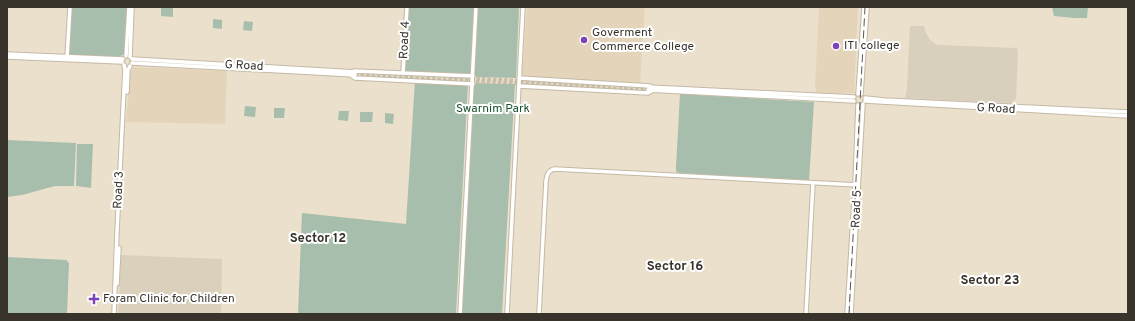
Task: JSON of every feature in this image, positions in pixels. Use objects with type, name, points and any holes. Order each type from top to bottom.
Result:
[{"type":"street","points":[[67,58],[70,7]]},
{"type":"street","name":"Road 3","points":[[115,314],[130,7]]},
{"type":"street","name":"Road 4","points":[[402,73],[406,7]]},
{"type":"street","points":[[460,314],[476,7]]},
{"type":"street","points":[[507,314],[523,7]]},
{"type":"street","points":[[854,99],[858,104],[864,101],[860,94],[865,7]]},
{"type":"street","name":"G Road","points":[[7,54],[356,73]]},
{"type":"street","name":"G Road","points":[[7,57],[67,58]]},
{"type":"street","points":[[473,76],[356,70],[350,73],[355,78],[473,84]]},
{"type":"street","points":[[519,78],[648,86],[653,89]]},
{"type":"street","points":[[519,86],[648,93],[653,89]]},
{"type":"street","points":[[648,89],[854,99],[860,94]]},
{"type":"street","name":"G Road","points":[[864,101],[1128,112]]},
{"type":"street","name":"G Road","points":[[864,101],[1128,116]]},
{"type":"street","name":"Road 5","points":[[847,314],[864,101]]},
{"type":"street","name":"Road 5","points":[[851,314],[857,185],[858,104]]},
{"type":"street","points":[[539,314],[546,181],[547,174],[550,171],[555,170],[857,185]]},
{"type":"street","points":[[806,314],[813,182]]},
{"type":"shaded area","name":"Goverment Commerce College","points":[[527,7],[645,7],[640,83],[522,77]]},
{"type":"shaded area","name":"ITI college","points":[[819,7],[858,7],[854,93],[817,93],[815,86]]},
{"type":"shaded area","points":[[910,26],[924,26],[930,40],[937,45],[1017,48],[1016,99],[1011,103],[905,98],[907,88]]},
{"type":"shaded area","points":[[134,67],[227,71],[225,124],[126,122],[130,73]]},
{"type":"shaded area","points":[[121,255],[222,259],[221,314],[118,314]]},
{"type":"green space","points":[[71,7],[127,7],[125,54],[118,57],[68,55]]},
{"type":"green space","points":[[161,7],[173,7],[173,17],[161,16]]},
{"type":"green space","points":[[408,7],[474,7],[470,76],[407,73],[404,67]]},
{"type":"green space","name":"Swarnim Park","points":[[477,7],[519,7],[516,78],[474,77]]},
{"type":"green space","points":[[1052,7],[1088,7],[1087,18],[1054,16]]},
{"type":"green space","points":[[213,19],[222,20],[222,29],[213,28]]},
{"type":"green space","points":[[244,21],[253,22],[252,31],[243,30]]},
{"type":"green space","points":[[415,80],[468,83],[456,314],[298,314],[302,213],[406,224]]},
{"type":"green space","name":"Swarnim Park","points":[[474,83],[515,84],[502,314],[462,314]]},
{"type":"green space","points":[[680,94],[814,102],[809,181],[678,173],[676,171],[676,167]]},
{"type":"green space","points":[[245,106],[256,107],[255,117],[244,116]]},
{"type":"green space","points":[[274,108],[285,108],[284,118],[274,118]]},
{"type":"green space","points":[[339,111],[349,111],[348,121],[338,120]]},
{"type":"green space","points":[[360,112],[373,112],[372,122],[360,122]]},
{"type":"green space","points":[[385,113],[394,114],[393,124],[385,123]]},
{"type":"green space","points":[[7,140],[76,143],[74,186],[55,186],[22,195],[7,197]]},
{"type":"green space","points":[[77,144],[93,144],[91,188],[76,186]]},
{"type":"green space","points":[[7,257],[66,260],[69,263],[67,314],[7,314]]},
{"type":"tunnel","points":[[355,75],[648,90]]},
{"type":"tunnel","points":[[449,77],[600,85]]},
{"type":"railway","points":[[849,314],[865,7]]},
{"type":"place","name":"Goverment Commerce College","points":[[584,40]]},
{"type":"place","name":"ITI college","points":[[836,46]]},
{"type":"place","name":"Foram Clinic for Children","points":[[94,299]]},
{"type":"district","name":"Sector 12","points":[[318,239]]},
{"type":"district","name":"Sector 16","points":[[675,267]]},
{"type":"district","name":"Sector 23","points":[[990,281]]}]
